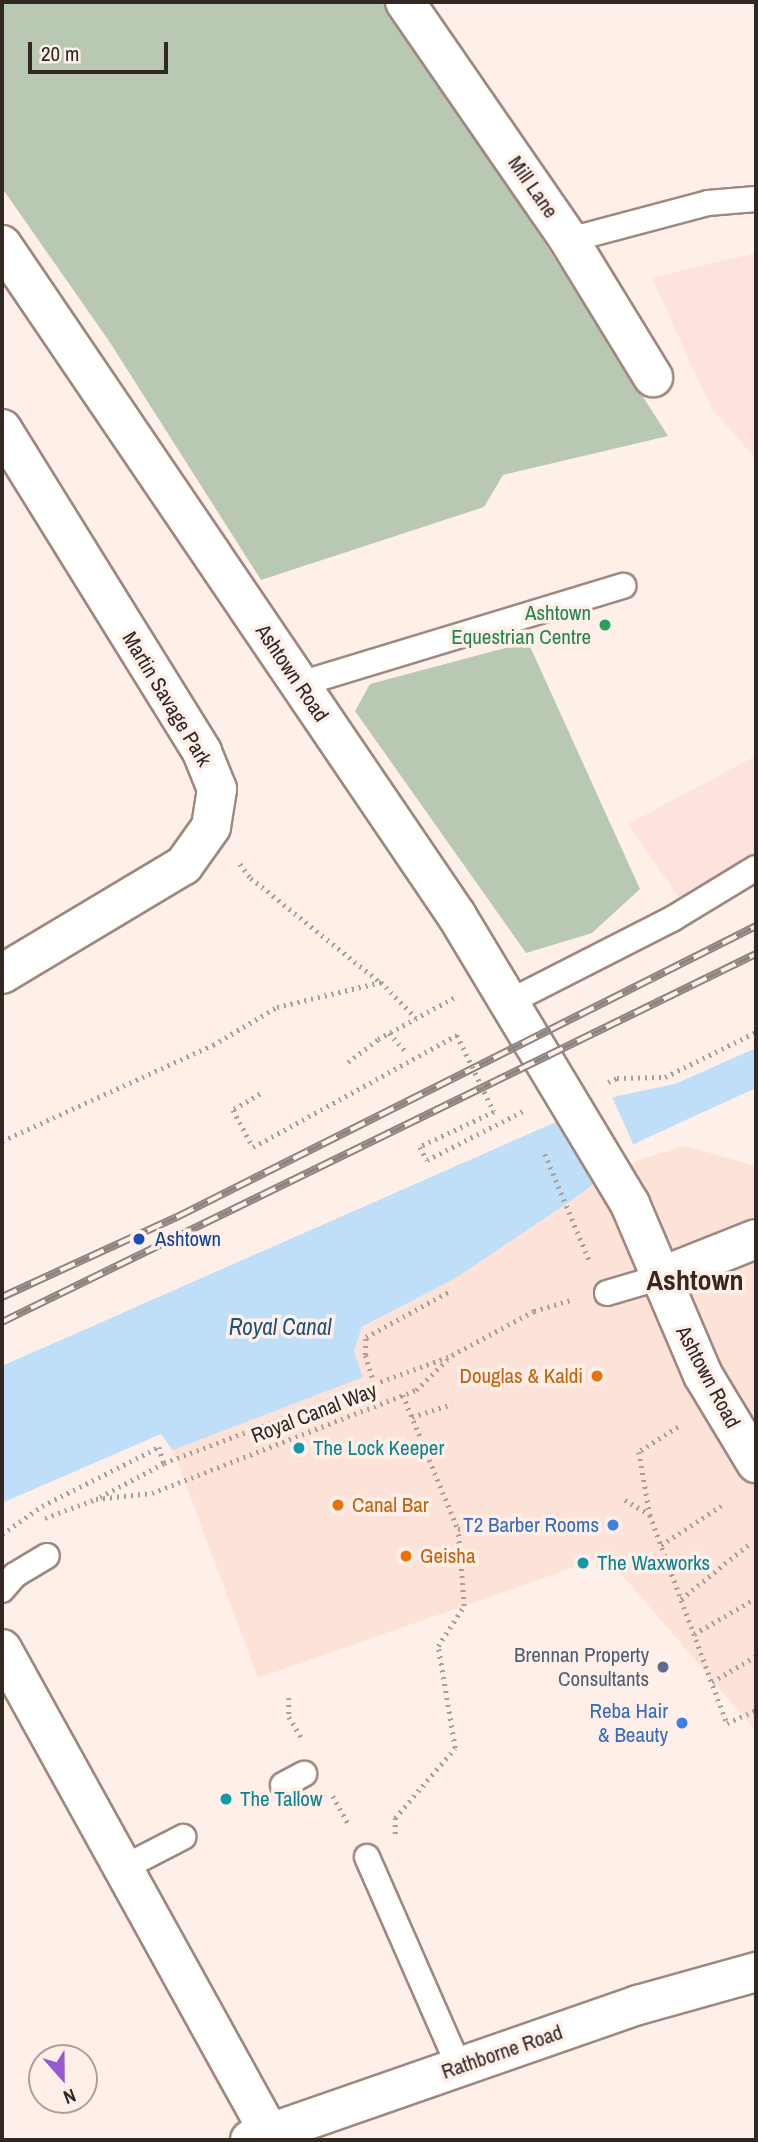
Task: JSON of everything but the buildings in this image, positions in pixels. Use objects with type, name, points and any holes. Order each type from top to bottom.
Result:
[{"type":"street","name":"Mill Lane","points":[[405,2],[569,240],[653,377]]},
{"type":"street","name":"Ashtown Road","points":[[2,245],[300,684],[499,987],[585,1097],[611,1174],[630,1205],[658,1278],[703,1375],[756,1463]]},
{"type":"street","name":"Martin Savage Park","points":[[2,429],[202,752],[217,789],[211,827],[184,865],[2,974]]},
{"type":"street","points":[[658,1278],[756,1239]]},
{"type":"street","points":[[2,1649],[122,1868],[259,2136]]},
{"type":"street","name":"Rathborne Road","points":[[259,2136],[638,2005],[756,1972]]},
{"type":"lane","points":[[569,240],[708,203],[756,199]]},
{"type":"lane","points":[[300,684],[623,586]]},
{"type":"lane","points":[[499,987],[672,919],[756,868]]},
{"type":"lane","points":[[607,1293],[658,1278]]},
{"type":"lane","points":[[2,1590],[15,1575],[47,1556]]},
{"type":"lane","points":[[122,1868],[183,1838]]},
{"type":"lane","points":[[367,1857],[459,2067]]},
{"type":"path","points":[[211,827],[251,878],[381,982],[416,1018]]},
{"type":"path","points":[[2,1141],[213,1045],[277,1007],[381,982]]},
{"type":"path","points":[[348,1062],[389,1032],[416,1018],[499,987]]},
{"type":"path","points":[[389,1032],[407,1052]]},
{"type":"path","points":[[585,1097],[617,1078],[665,1077],[756,1032]]},
{"type":"path","points":[[260,1094],[233,1110],[253,1147],[457,1035],[494,1112],[420,1147],[427,1160],[531,1106]]},
{"type":"path","points":[[541,1142],[582,1240]]},
{"type":"path","points":[[374,1384],[365,1356],[366,1337],[450,1291]]},
{"type":"path","name":"Royal Canal Way","points":[[15,1530],[96,1499],[152,1493],[416,1390],[452,1355],[534,1311],[607,1293]]},
{"type":"path","points":[[96,1499],[164,1464],[452,1355]]},
{"type":"path","points":[[367,1857],[395,1841],[395,1818],[455,1748],[438,1646],[464,1606],[458,1529],[403,1395]]},
{"type":"path","points":[[412,1417],[452,1404]]},
{"type":"path","points":[[678,1427],[639,1452],[650,1515],[727,1723],[756,1710]]},
{"type":"path","points":[[2,1534],[41,1506],[159,1447],[164,1464]]},
{"type":"path","points":[[625,1500],[650,1515]]},
{"type":"path","points":[[661,1545],[724,1504]]},
{"type":"path","points":[[458,1529],[507,1526]]},
{"type":"path","points":[[681,1599],[748,1545]]},
{"type":"path","points":[[694,1634],[756,1598]]},
{"type":"path","points":[[712,1682],[756,1656]]},
{"type":"shaded area","points":[[756,253],[756,459],[711,408],[652,278]]},
{"type":"shaded area","points":[[756,756],[756,882],[691,915],[628,824]]},
{"type":"shaded area","points":[[685,1146],[756,1166],[756,1731],[606,1556],[258,1678],[177,1461],[162,1433],[363,1377],[354,1351],[362,1328],[456,1278],[594,1183],[641,1159]]},
{"type":"green space","points":[[2,2],[383,2],[404,23],[668,436],[503,475],[484,507],[261,580],[109,341],[2,188]]},
{"type":"green space","points":[[528,642],[640,889],[592,933],[526,953],[355,711],[370,684]]},
{"type":"water","name":"Royal Canal","points":[[756,1048],[756,1088],[640,1141],[589,1172],[594,1183],[582,1193],[456,1278],[362,1327],[354,1351],[363,1377],[173,1450],[161,1434],[2,1503],[2,1366],[617,1096],[675,1084]]},
{"type":"pier","points":[[611,1095],[635,1148],[593,1173],[594,1183],[560,1118]]},
{"type":"railway","points":[[2,1297],[179,1216],[756,926]]},
{"type":"railway","points":[[2,1322],[756,954]]},
{"type":"place","name":"Ashtown Equestrian Centre","points":[[605,625]]},
{"type":"place","name":"Ashtown","points":[[139,1239]]},
{"type":"place","name":"Douglas & Kaldi","points":[[597,1376]]},
{"type":"place","name":"The Lock Keeper","points":[[299,1448]]},
{"type":"place","name":"Canal Bar","points":[[338,1505]]},
{"type":"place","name":"T2 Barber Rooms","points":[[613,1525]]},
{"type":"place","name":"Geisha","points":[[406,1556]]},
{"type":"place","name":"The Waxworks","points":[[583,1563]]},
{"type":"place","name":"Brennan Property Consultants","points":[[663,1667]]},
{"type":"place","name":"Reba Hair & Beauty","points":[[682,1723]]},
{"type":"place","name":"The Tallow","points":[[226,1799]]},
{"type":"district","name":"Ashtown","points":[[695,1280]]}]
